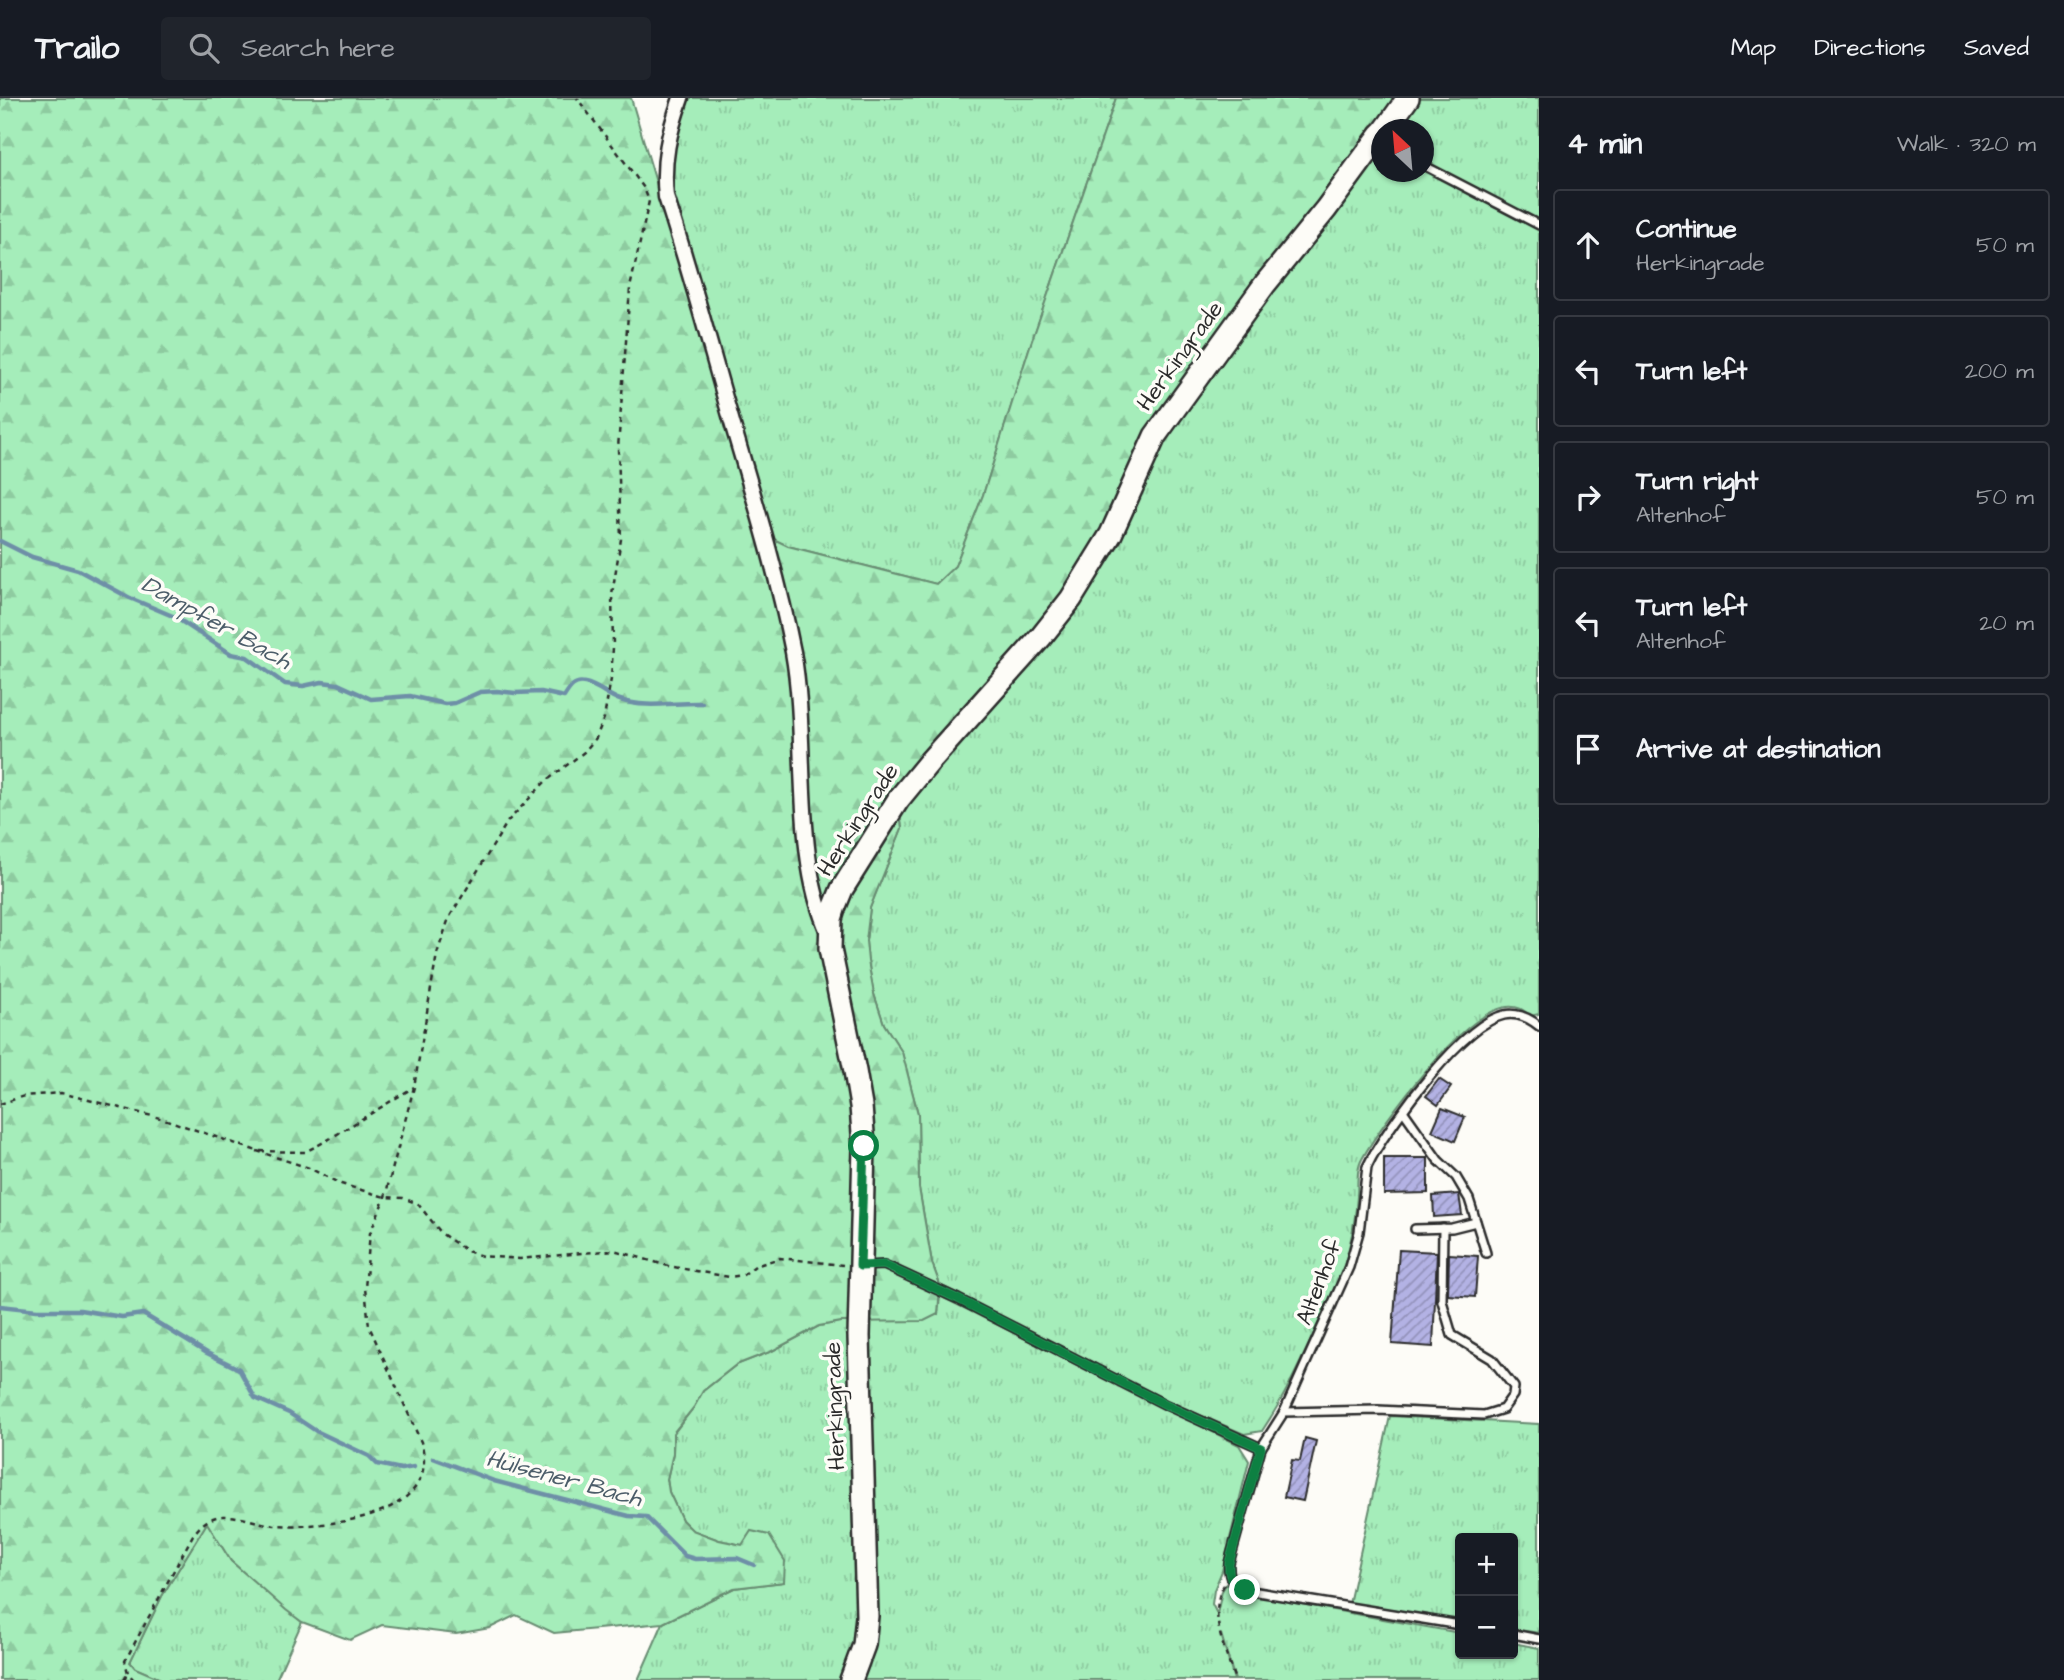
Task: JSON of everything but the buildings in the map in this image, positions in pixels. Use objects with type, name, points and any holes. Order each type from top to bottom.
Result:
[{"type":"main road","name":"Herkingrade","points":[[1393,119],[1408,98]]},
{"type":"main road","name":"Herkingrade","points":[[851,1680],[863,1645],[867,1616],[859,1336],[864,1146],[861,1106],[832,962],[831,919],[842,888],[898,800],[1071,599],[1111,534],[1155,436],[1265,284],[1371,150]]},
{"type":"street","points":[[681,98],[665,153],[666,197],[762,527],[793,651],[800,702],[807,839],[820,914],[830,936]]},
{"type":"lane","points":[[1434,171],[1539,225]]},
{"type":"lane","name":"Altenhof","points":[[1230,1578],[1229,1563],[1261,1448],[1284,1412],[1349,1267],[1359,1232],[1367,1167],[1377,1147],[1458,1044],[1481,1025],[1514,1014],[1539,1026]]},
{"type":"lane","points":[[1404,1112],[1438,1160],[1456,1177],[1469,1199],[1486,1253]]},
{"type":"lane","points":[[1415,1229],[1443,1228],[1476,1222]]},
{"type":"lane","points":[[1284,1412],[1378,1410],[1484,1415],[1503,1409],[1513,1395],[1514,1387],[1492,1359],[1452,1335],[1445,1316],[1442,1301],[1443,1228]]},
{"type":"lane","points":[[860,1266],[884,1265],[909,1276],[1166,1405],[1261,1448]]},
{"type":"lane","points":[[1230,1578],[1240,1588],[1455,1624]]},
{"type":"lane","points":[[1518,1635],[1539,1639]]},
{"type":"path","points":[[134,1680],[128,1673],[125,1661],[193,1535],[205,1521],[230,1516],[295,1526],[362,1518],[395,1503],[420,1481],[426,1457],[367,1316],[366,1258],[370,1233],[385,1197],[414,1087],[437,954],[449,918],[508,821],[545,782],[584,752],[596,738],[604,718],[611,679],[612,594],[621,539],[618,447],[630,288],[649,201],[644,188],[577,98]]},
{"type":"path","points":[[257,1151],[304,1152],[414,1087]]},
{"type":"path","points":[[0,1104],[24,1096],[61,1093],[164,1119],[309,1168],[341,1184],[418,1204],[442,1234],[456,1245],[467,1251],[495,1258],[520,1259],[614,1250],[668,1266],[729,1277],[743,1275],[755,1266],[780,1258],[860,1266]]},
{"type":"path","points":[[1230,1578],[1221,1590],[1217,1614],[1234,1680]]},
{"type":"path","points":[[124,1680],[128,1673]]},
{"type":"green space","points":[[0,98],[631,98],[657,186],[673,224],[761,533],[788,546],[936,584],[955,566],[983,495],[1029,349],[1116,98],[1402,98],[1386,119],[1371,119],[1371,139],[1185,387],[1093,559],[897,797],[902,828],[870,908],[866,941],[874,994],[884,1024],[902,1052],[918,1114],[919,1188],[932,1263],[940,1285],[938,1314],[924,1321],[841,1322],[819,1326],[772,1351],[736,1365],[703,1391],[673,1433],[673,1453],[667,1479],[669,1492],[682,1520],[692,1530],[742,1545],[751,1531],[769,1535],[785,1561],[784,1582],[734,1588],[663,1623],[554,1633],[516,1615],[490,1628],[456,1634],[382,1625],[350,1640],[302,1622],[286,1610],[231,1561],[207,1523],[162,1596],[130,1662],[135,1668],[163,1680],[0,1680]]},
{"type":"green space","points":[[684,98],[1116,98],[1029,349],[983,495],[955,566],[936,584],[788,546],[765,536],[668,196],[672,129]]},
{"type":"green space","points":[[1414,98],[1539,98],[1539,221],[1434,166],[1434,119],[1398,119]]},
{"type":"green space","points":[[1371,158],[1371,182],[1434,182],[1434,175],[1539,228],[1539,1014],[1530,1016],[1514,1007],[1489,1013],[1447,1047],[1387,1120],[1360,1163],[1350,1242],[1332,1295],[1293,1378],[1262,1431],[1244,1434],[1170,1402],[940,1285],[932,1263],[919,1188],[918,1114],[902,1053],[884,1024],[874,994],[866,941],[870,908],[902,828],[899,805],[1158,438]]},
{"type":"green space","points":[[940,1296],[1239,1445],[1249,1461],[1222,1571],[1214,1590],[1212,1604],[1217,1614],[1226,1584],[1246,1594],[1455,1632],[1455,1659],[1518,1659],[1518,1644],[1539,1648],[1539,1680],[1235,1680],[1221,1634],[1234,1680],[859,1680],[866,1322],[938,1314]]},
{"type":"green space","points":[[849,1322],[859,1586],[854,1635],[839,1680],[638,1680],[663,1623],[734,1588],[783,1582],[742,1545],[692,1530],[682,1520],[669,1492],[667,1479],[674,1433],[703,1391],[736,1365],[772,1351],[819,1326]]},
{"type":"green space","points":[[1390,1416],[1539,1424],[1539,1633],[1518,1630],[1518,1533],[1455,1533],[1455,1620],[1349,1604]]},
{"type":"green space","points":[[207,1522],[231,1561],[302,1622],[276,1680],[163,1680],[135,1668],[130,1662],[162,1596]]},
{"type":"waterway","name":"Dampfer Bach","points":[[0,541],[32,557],[78,570],[130,598],[175,617],[231,654],[247,657],[285,684],[303,686],[322,682],[338,684],[371,699],[410,696],[445,704],[455,703],[480,692],[541,692],[564,697],[572,686],[581,682],[630,703],[702,703]]},
{"type":"waterway","name":"Hülsener Bach","points":[[0,1306],[37,1310],[80,1310],[122,1317],[143,1314],[239,1369],[255,1398],[369,1456],[377,1464],[401,1469],[414,1467]]},
{"type":"waterway","name":"Hülsener Bach","points":[[433,1458],[494,1481],[629,1516],[646,1517],[685,1556],[695,1559],[737,1558],[754,1565]]},
{"type":"route","points":[[864,1146],[860,1266],[884,1265],[958,1299],[1166,1405],[1261,1448],[1229,1563],[1230,1578],[1245,1590]]}]
